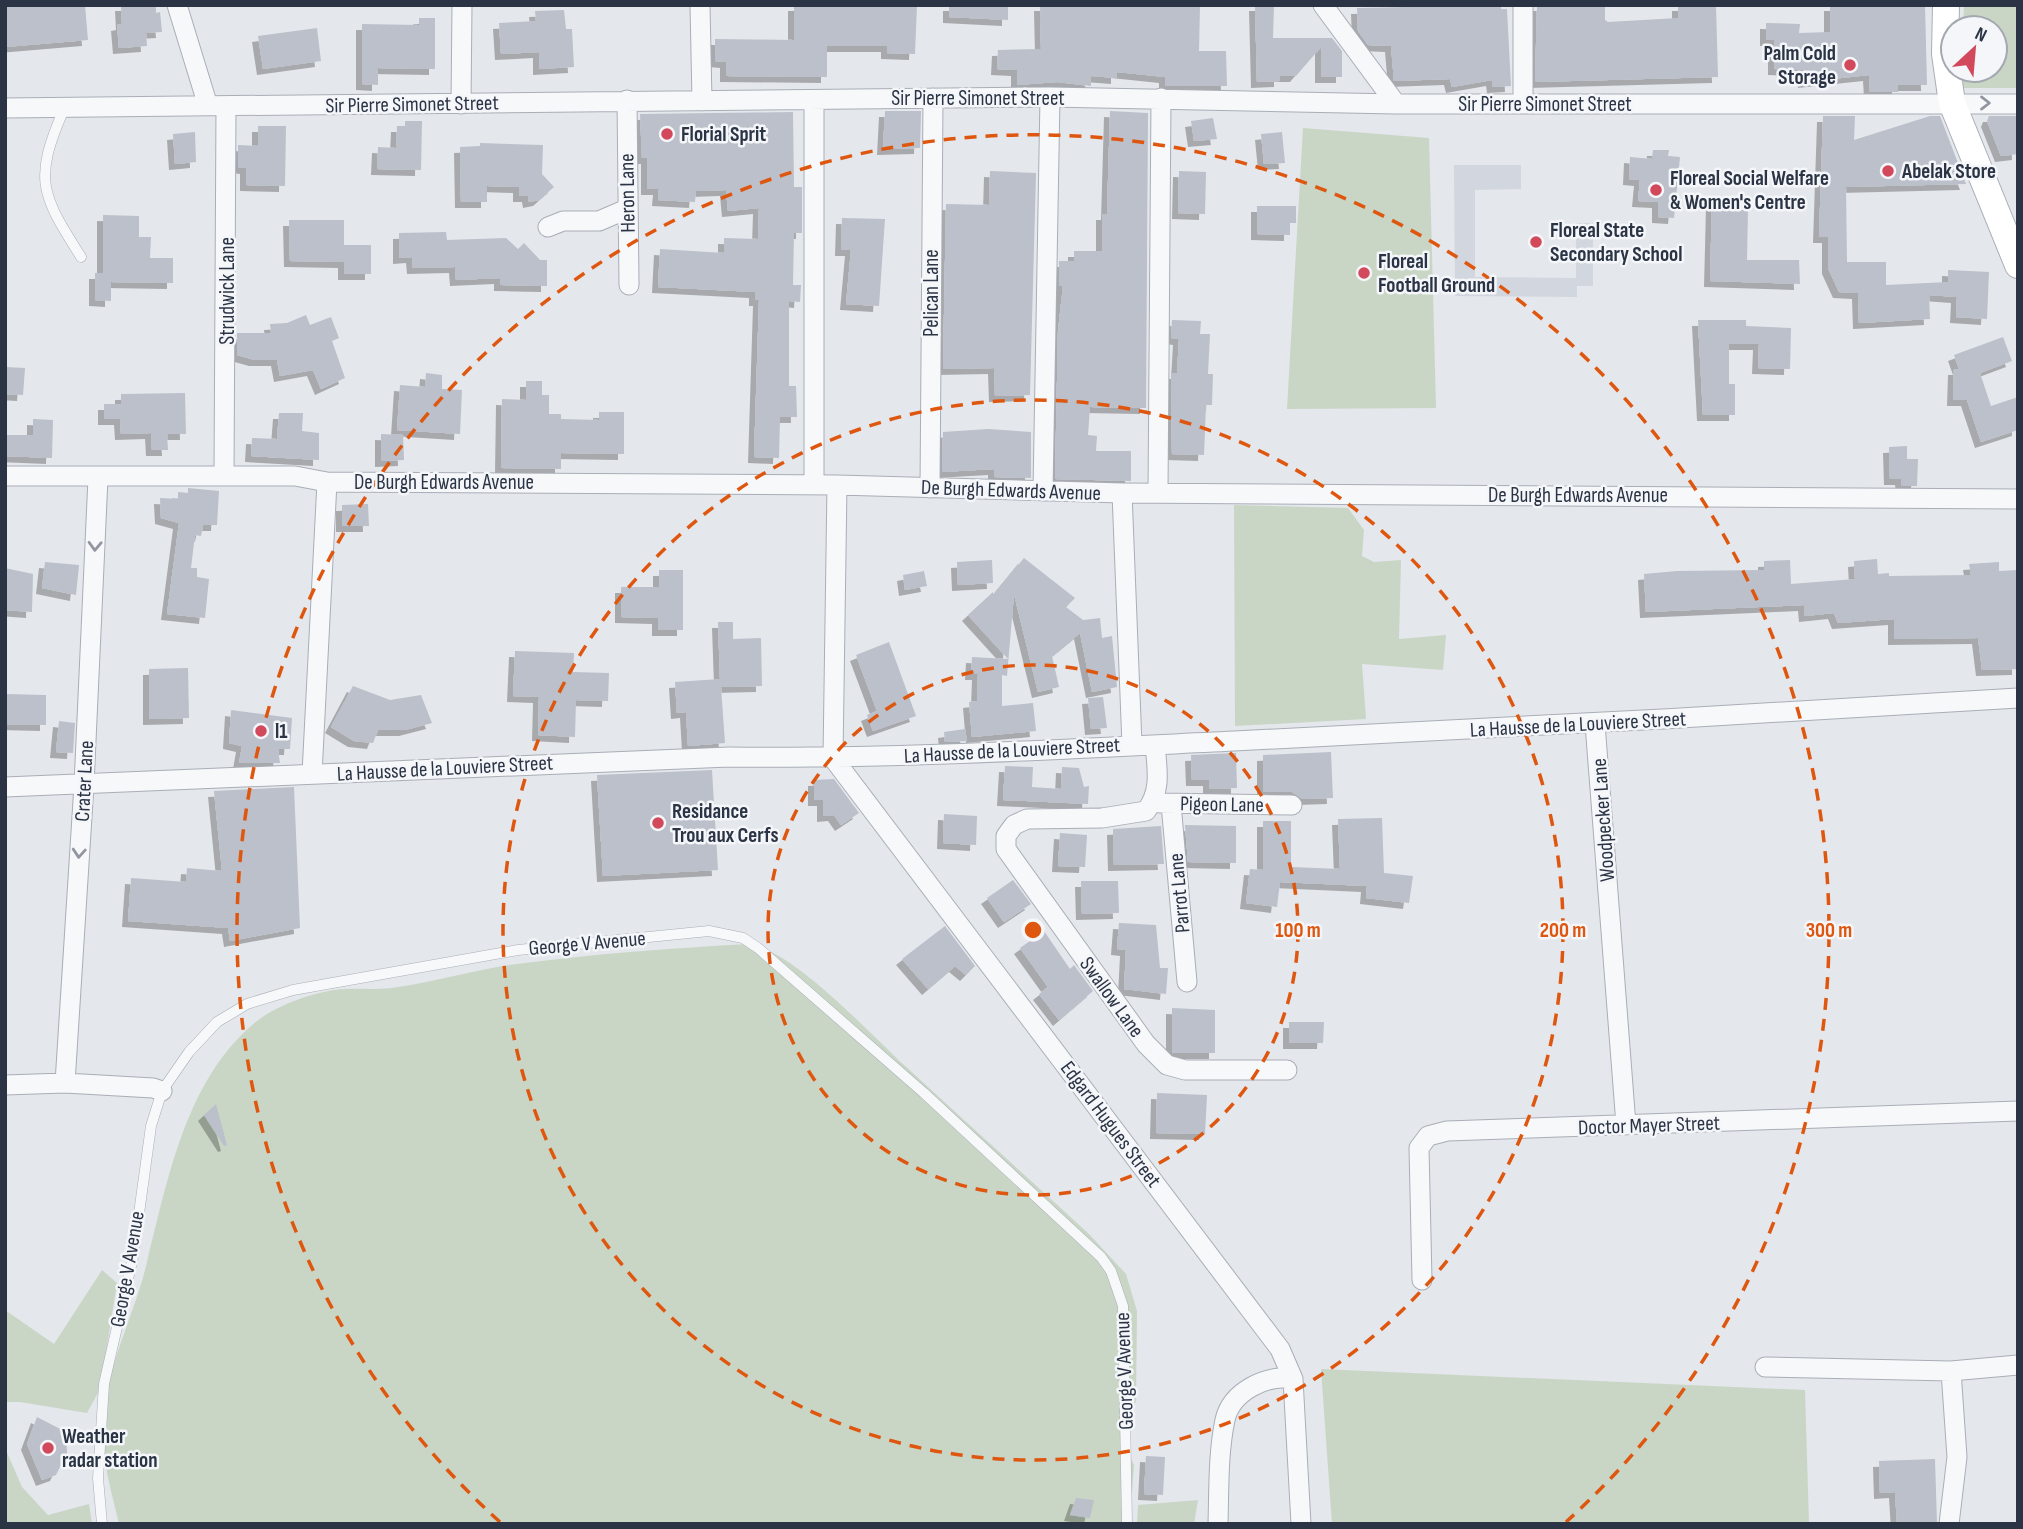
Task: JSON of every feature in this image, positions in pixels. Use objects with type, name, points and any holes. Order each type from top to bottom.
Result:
[{"type":"main road","points":[[1945,5],[1945,54],[1952,103],[2018,265]]},
{"type":"street","name":"Strudwick Lane","points":[[177,5],[217,106],[224,476]]},
{"type":"street","points":[[461,5],[461,104]]},
{"type":"street","points":[[700,5],[702,101]]},
{"type":"street","points":[[1323,5],[1396,104]]},
{"type":"street","points":[[1523,5],[1523,104]]},
{"type":"street","name":"Sir Pierre Simonet Street","points":[[5,108],[1050,97],[1396,104],[2018,104]]},
{"type":"street","points":[[1043,491],[1050,97]]},
{"type":"street","name":"Pelican Lane","points":[[930,488],[933,98]]},
{"type":"street","points":[[1158,493],[1161,98]]},
{"type":"street","name":"Heron Lane","points":[[627,100],[629,285]]},
{"type":"street","points":[[814,100],[814,484]]},
{"type":"street","points":[[548,227],[563,221],[599,221],[627,209]]},
{"type":"street","name":"De Burgh Edwards Avenue","points":[[5,475],[98,478],[295,476],[327,481],[814,484],[1122,493],[2018,499]]},
{"type":"street","name":"Crater Lane","points":[[65,1083],[84,785],[98,478]]},
{"type":"street","points":[[312,774],[327,481]]},
{"type":"street","points":[[833,758],[838,485]]},
{"type":"street","points":[[1122,493],[1132,745]]},
{"type":"street","name":"La Hausse de la Louviere Street","points":[[5,787],[729,757],[833,758],[1155,745],[1595,724],[2018,698]]},
{"type":"street","name":"Woodpecker Lane","points":[[1595,724],[1626,1125]]},
{"type":"street","name":"Parrot Lane","points":[[1155,745],[1157,806],[1187,982]]},
{"type":"street","name":"Edgard Hugues Street","points":[[833,758],[1280,1349],[1293,1379],[1301,1524]]},
{"type":"street","name":"Pigeon Lane","points":[[1014,825],[1027,819],[1102,818],[1157,806],[1292,805]]},
{"type":"street","name":"Swallow Lane","points":[[1014,825],[1006,836],[1006,849],[1146,1044],[1167,1065],[1185,1070],[1287,1070]]},
{"type":"street","points":[[5,1085],[65,1083],[153,1088],[162,1091]]},
{"type":"street","name":"Doctor Mayer Street","points":[[1422,1280],[1419,1148],[1428,1136],[1447,1131],[2018,1111]]},
{"type":"street","points":[[1765,1367],[1951,1371],[2018,1365]]},
{"type":"street","points":[[1949,1524],[1957,1457],[1951,1371]]},
{"type":"street","points":[[1218,1524],[1225,1418],[1237,1398],[1260,1382],[1280,1377],[1293,1379]]},
{"type":"lane","points":[[64,109],[49,145],[43,170],[50,208],[80,257]]},
{"type":"lane","name":"George V Avenue","points":[[102,1524],[98,1478],[104,1384],[133,1256],[151,1126],[162,1091],[189,1052],[217,1022],[247,1004],[293,990],[518,950],[709,932],[743,938],[805,988],[1044,1201],[1101,1257],[1111,1271],[1123,1306],[1127,1524]]},
{"type":"shaded area","points":[[1454,165],[1521,165],[1521,189],[1475,190],[1475,277],[1576,278],[1576,223],[1593,223],[1593,286],[1577,286],[1577,297],[1455,296]]},
{"type":"green space","points":[[1964,5],[2018,5],[2018,88],[1960,88],[1960,84],[2009,84],[2009,14],[1964,14]]},
{"type":"green space","name":"Floreal Football Ground","points":[[1303,128],[1429,138],[1436,408],[1287,409]]},
{"type":"green space","points":[[1234,505],[1348,508],[1364,530],[1362,556],[1374,562],[1401,560],[1399,639],[1446,635],[1443,670],[1362,664],[1366,719],[1235,726]]},
{"type":"green space","points":[[749,944],[787,961],[830,995],[1089,1234],[1126,1274],[1137,1311],[1136,1401],[1121,1439],[1134,1465],[1130,1524],[119,1524],[103,1442],[104,1408],[113,1366],[141,1283],[183,1132],[213,1071],[233,1044],[257,1021],[294,1001],[335,990],[390,988],[546,960]]},
{"type":"green space","points":[[102,1270],[117,1283],[100,1389],[87,1413],[5,1402],[5,1310],[54,1344]]},
{"type":"green space","points":[[1321,1369],[1805,1390],[1809,1524],[1332,1524]]},
{"type":"green space","points":[[5,1448],[22,1487],[48,1515],[89,1504],[92,1524],[5,1524]]},
{"type":"green space","points":[[1198,1500],[1194,1524],[1137,1524],[1138,1505]]},
{"type":"building","points":[[5,5],[85,5],[88,40],[5,47]]},
{"type":"building","points":[[121,5],[156,5],[156,13],[160,12],[162,32],[146,33],[147,46],[119,48],[117,25],[122,24]]},
{"type":"building","points":[[794,5],[917,5],[915,54],[887,53],[887,46],[827,46],[827,77],[726,76],[726,62],[715,61],[715,39],[794,40]]},
{"type":"building","points":[[949,5],[1008,5],[1008,20],[949,17]]},
{"type":"building","points":[[1040,5],[1200,5],[1199,51],[1226,51],[1227,86],[1165,86],[1165,77],[1117,72],[1117,78],[1091,76],[1091,86],[1057,82],[1017,85],[1017,70],[997,69],[998,50],[1041,49]]},
{"type":"building","points":[[1255,5],[1274,5],[1273,38],[1332,38],[1342,51],[1342,77],[1321,77],[1321,47],[1296,76],[1280,76],[1280,81],[1257,82]]},
{"type":"building","points":[[1501,5],[1501,9],[1507,9],[1511,86],[1493,87],[1492,80],[1452,87],[1450,79],[1394,81],[1391,46],[1368,45],[1358,31],[1357,8]]},
{"type":"building","points":[[1537,5],[1605,5],[1605,20],[1608,22],[1678,18],[1678,5],[1716,5],[1718,77],[1535,82]]},
{"type":"building","points":[[1830,5],[1925,5],[1927,85],[1898,85],[1898,92],[1870,92],[1869,75],[1804,82],[1803,70],[1774,69],[1774,40],[1766,40],[1766,23],[1800,24],[1799,33],[1830,32]]},
{"type":"building","points":[[564,10],[566,29],[572,29],[574,67],[539,69],[539,52],[501,54],[499,23],[536,21],[535,11]]},
{"type":"building","points":[[419,18],[435,18],[435,69],[378,68],[378,85],[362,84],[362,24],[419,25]]},
{"type":"building","points":[[317,28],[321,61],[263,69],[258,36]]},
{"type":"building","points":[[885,111],[921,111],[920,148],[883,149]]},
{"type":"building","points":[[1110,111],[1148,113],[1146,408],[1090,407],[1088,435],[1097,436],[1096,451],[1131,451],[1131,481],[1055,479],[1058,331],[1063,286],[1059,286],[1059,261],[1074,261],[1074,251],[1102,251],[1102,214],[1107,214]]},
{"type":"building","points":[[793,112],[794,187],[802,187],[802,233],[794,233],[793,285],[801,285],[800,302],[789,301],[789,386],[796,386],[797,417],[780,417],[779,458],[754,457],[759,300],[755,300],[755,292],[658,287],[660,249],[724,253],[724,238],[758,239],[759,208],[728,211],[726,190],[696,191],[695,202],[658,200],[659,189],[647,189],[647,158],[642,158],[640,114]]},
{"type":"building","points":[[1823,116],[1855,116],[1854,140],[1930,116],[1940,116],[1966,184],[1846,187],[1847,262],[1886,262],[1886,285],[1948,282],[1948,270],[1989,272],[1987,319],[1956,317],[1957,297],[1929,295],[1930,319],[1859,323],[1858,293],[1839,292],[1828,268],[1828,237],[1819,237]]},
{"type":"building","points":[[1989,116],[2016,116],[2018,154],[2001,156],[1987,121]]},
{"type":"building","points":[[1213,118],[1217,139],[1194,141],[1191,121]]},
{"type":"building","points":[[405,121],[422,121],[421,170],[377,169],[378,147],[396,148],[397,126],[405,126]]},
{"type":"building","points":[[258,126],[286,126],[285,186],[246,185],[246,168],[238,167],[238,145],[258,146]]},
{"type":"building","points":[[195,132],[196,162],[175,164],[173,134]]},
{"type":"building","points":[[1282,132],[1285,163],[1264,164],[1261,134]]},
{"type":"building","points":[[480,143],[543,145],[542,174],[554,187],[539,200],[529,202],[528,196],[519,196],[519,187],[487,186],[487,202],[461,202],[460,147],[480,146]]},
{"type":"building","name":"Floreal Social Welfare & Women's Centre","points":[[1653,150],[1669,150],[1668,156],[1680,157],[1674,218],[1658,217],[1658,202],[1638,201],[1640,180],[1629,179],[1630,157],[1652,159]]},
{"type":"building","points":[[990,171],[1036,173],[1030,395],[995,396],[994,368],[943,369],[946,204],[989,205]]},
{"type":"building","points":[[1179,171],[1206,172],[1205,214],[1178,213]]},
{"type":"building","points":[[1712,201],[1732,201],[1732,210],[1748,210],[1747,260],[1799,260],[1800,284],[1710,281]]},
{"type":"building","points":[[1257,206],[1296,206],[1296,223],[1290,223],[1290,235],[1257,234]]},
{"type":"building","points":[[103,215],[139,216],[139,237],[151,237],[150,258],[173,258],[173,283],[111,282],[111,301],[95,300],[95,273],[103,273]]},
{"type":"building","points":[[842,218],[885,219],[879,306],[846,304],[851,250],[841,250]]},
{"type":"building","points":[[289,220],[344,220],[344,245],[371,245],[371,274],[344,274],[344,262],[290,261]]},
{"type":"building","points":[[446,232],[447,240],[506,238],[518,249],[524,243],[540,260],[547,260],[547,286],[500,285],[500,278],[456,280],[455,267],[413,268],[412,257],[399,258],[399,233]]},
{"type":"building","points":[[306,315],[310,325],[331,317],[339,338],[332,341],[345,378],[321,389],[313,370],[280,376],[277,360],[255,360],[237,355],[237,333],[271,333],[270,324],[287,323]]},
{"type":"building","points":[[1172,320],[1201,321],[1200,334],[1210,334],[1208,374],[1213,374],[1212,405],[1206,405],[1204,455],[1172,454],[1171,373],[1177,373],[1179,339],[1171,338]]},
{"type":"building","points":[[1698,320],[1746,320],[1746,326],[1791,328],[1790,369],[1758,368],[1759,344],[1729,344],[1729,384],[1735,384],[1735,415],[1703,415]]},
{"type":"building","points":[[2003,337],[2012,361],[1980,373],[1991,406],[2018,397],[2018,430],[1981,442],[1967,400],[1953,400],[1954,369],[1959,369],[1954,355]]},
{"type":"building","points":[[5,367],[25,368],[23,395],[5,394]]},
{"type":"building","points":[[426,373],[442,375],[442,389],[462,390],[460,434],[397,430],[400,385],[425,387]]},
{"type":"building","points":[[526,381],[542,381],[542,395],[549,395],[549,414],[561,414],[561,419],[599,420],[599,412],[624,412],[624,454],[561,453],[561,469],[501,468],[502,399],[526,400]]},
{"type":"building","points":[[185,393],[186,434],[167,434],[168,450],[152,450],[151,433],[121,434],[120,419],[104,419],[104,404],[121,404],[121,394]]},
{"type":"building","points":[[279,413],[303,413],[302,431],[319,433],[319,460],[251,456],[252,438],[277,439]]},
{"type":"building","points":[[33,419],[53,420],[52,458],[5,456],[5,435],[33,435]]},
{"type":"building","points":[[988,429],[1031,432],[1031,478],[994,477],[994,469],[942,472],[943,432]]},
{"type":"building","points":[[381,434],[403,435],[404,460],[381,461]]},
{"type":"building","points":[[1907,446],[1907,459],[1918,459],[1917,486],[1902,486],[1901,479],[1890,479],[1889,447]]},
{"type":"building","points":[[188,488],[219,491],[217,525],[203,525],[201,536],[195,535],[191,568],[197,568],[197,577],[209,579],[205,618],[167,614],[179,523],[161,518],[160,498],[178,499],[178,492],[188,493]]},
{"type":"building","points":[[368,504],[369,526],[342,526],[342,505]]},
{"type":"building","points":[[1024,558],[1075,598],[1066,607],[1083,620],[1100,618],[1102,638],[1112,636],[1117,687],[1092,692],[1080,633],[1052,656],[1059,687],[1038,692],[1014,594],[1007,676],[1002,675],[1002,706],[1033,703],[1036,731],[972,737],[969,702],[977,701],[978,674],[971,674],[972,657],[1008,659],[968,615],[993,592],[993,596]]},
{"type":"building","points":[[1877,559],[1878,574],[1889,573],[1889,576],[1971,575],[1969,564],[1999,562],[1999,571],[2018,570],[2018,669],[1982,670],[1978,638],[1894,639],[1894,619],[1838,623],[1834,613],[1805,616],[1804,605],[1646,612],[1644,574],[1764,570],[1764,561],[1790,560],[1791,584],[1855,579],[1854,561]]},
{"type":"building","points":[[992,560],[993,583],[958,585],[957,562]]},
{"type":"building","points":[[45,562],[79,565],[76,595],[42,588]]},
{"type":"building","points":[[5,568],[33,574],[32,612],[5,610]]},
{"type":"building","points":[[659,570],[683,570],[683,630],[658,630],[658,618],[621,617],[621,587],[659,587]]},
{"type":"building","points":[[924,571],[927,586],[905,590],[903,575]]},
{"type":"building","points":[[718,622],[733,622],[733,639],[761,638],[762,686],[721,687],[725,743],[688,746],[686,712],[677,713],[675,682],[720,679]]},
{"type":"building","points":[[889,642],[916,716],[873,731],[867,715],[877,711],[856,655]]},
{"type":"building","points":[[515,651],[574,653],[573,672],[609,673],[608,701],[576,700],[575,737],[538,735],[539,697],[513,696]]},
{"type":"building","points":[[188,668],[189,718],[149,719],[149,669]]},
{"type":"building","points":[[353,686],[390,700],[421,695],[432,723],[405,730],[378,730],[373,743],[354,741],[331,727]]},
{"type":"building","points":[[5,694],[46,695],[46,725],[5,724]]},
{"type":"building","points":[[1103,697],[1107,728],[1091,729],[1088,698]]},
{"type":"building","name":"l1","points":[[231,710],[292,718],[290,749],[278,749],[280,763],[239,763],[242,746],[229,743]]},
{"type":"building","points":[[59,721],[75,723],[73,753],[56,752]]},
{"type":"building","points":[[965,729],[967,741],[945,742],[944,732]]},
{"type":"building","points":[[1331,752],[1333,798],[1303,799],[1292,792],[1263,792],[1263,755]]},
{"type":"building","points":[[1236,753],[1237,788],[1209,789],[1209,780],[1192,780],[1191,755]]},
{"type":"building","points":[[1005,766],[1033,767],[1032,787],[1061,789],[1062,767],[1079,768],[1084,787],[1089,786],[1088,804],[1003,800]]},
{"type":"building","name":"Residance Trou aux Cerfs","points":[[712,770],[718,870],[603,876],[597,775]]},
{"type":"building","points":[[834,779],[859,813],[841,825],[834,815],[823,816],[823,800],[814,800],[814,780]]},
{"type":"building","points":[[294,787],[300,928],[230,941],[228,928],[128,921],[131,878],[186,882],[187,868],[222,871],[214,791]]},
{"type":"building","points":[[944,814],[977,816],[976,845],[943,843]]},
{"type":"building","points":[[1382,818],[1384,873],[1413,876],[1409,903],[1366,898],[1367,886],[1280,882],[1277,907],[1246,903],[1250,869],[1263,870],[1263,821],[1291,821],[1291,867],[1340,869],[1338,819]]},
{"type":"building","points":[[1185,825],[1236,826],[1236,863],[1188,862]]},
{"type":"building","points":[[1161,826],[1164,864],[1114,865],[1113,829]]},
{"type":"building","points":[[1060,833],[1087,835],[1085,867],[1058,866]]},
{"type":"building","points":[[1013,880],[1031,904],[1004,922],[987,898]]},
{"type":"building","points":[[1081,881],[1118,881],[1119,913],[1082,914]]},
{"type":"building","points":[[1119,923],[1156,925],[1160,968],[1168,968],[1166,994],[1124,989],[1126,950],[1117,949]]},
{"type":"building","points":[[945,926],[975,966],[966,975],[955,966],[928,989],[902,959]]},
{"type":"building","points":[[1044,931],[1070,969],[1074,965],[1093,991],[1059,1020],[1039,994],[1048,987],[1020,948]]},
{"type":"building","points":[[1172,1008],[1215,1010],[1215,1053],[1172,1053]]},
{"type":"building","points":[[1289,1022],[1324,1022],[1323,1043],[1289,1043]]},
{"type":"building","points":[[1157,1093],[1207,1095],[1205,1134],[1156,1133]]},
{"type":"building","points":[[216,1104],[227,1145],[224,1146],[204,1115]]},
{"type":"building","name":"Weather radar station","points":[[37,1417],[66,1432],[67,1453],[56,1475],[42,1480],[27,1444]]},
{"type":"building","points":[[1146,1456],[1165,1457],[1163,1495],[1144,1494]]},
{"type":"building","points":[[1935,1459],[1937,1524],[1897,1524],[1895,1492],[1880,1493],[1879,1461]]},
{"type":"building","points":[[1076,1498],[1094,1500],[1090,1518],[1070,1515]]},
{"type":"place","name":"Palm Cold Storage","points":[[1850,65]]},
{"type":"place","name":"Florial Sprit","points":[[667,134]]},
{"type":"place","name":"Abelak Store","points":[[1888,171]]},
{"type":"place","name":"Floreal Social Welfare & Women's Centre","points":[[1656,190]]},
{"type":"place","name":"Floreal State Secondary School","points":[[1536,242]]},
{"type":"place","name":"Floreal Football Ground","points":[[1364,273]]},
{"type":"place","name":"l1","points":[[261,731]]},
{"type":"place","name":"Residance Trou aux Cerfs","points":[[658,823]]},
{"type":"place","name":"Weather radar station","points":[[48,1448]]}]
